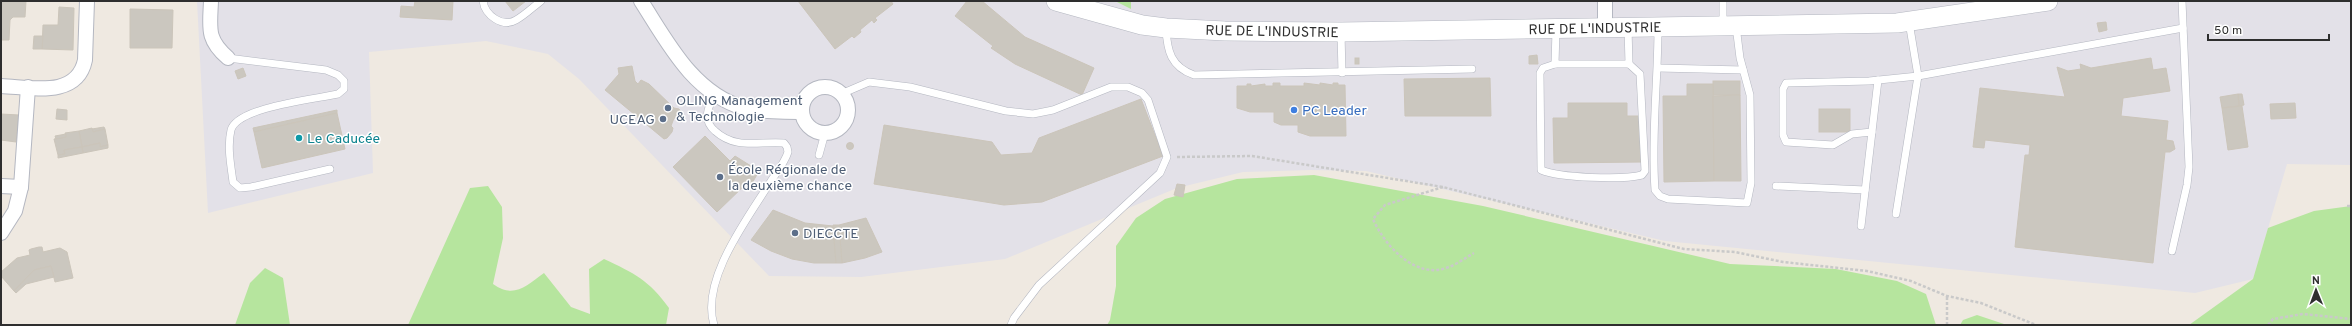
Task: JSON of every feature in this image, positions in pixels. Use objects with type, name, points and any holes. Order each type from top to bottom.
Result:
[{"type":"main road","name":"RUE DE L'INDUSTRIE","points":[[1056,1],[1142,25],[1166,28],[1225,31],[1341,32],[1556,30],[1909,22],[2048,1]]},
{"type":"main road","name":"RUE DE L'INDUSTRIE","points":[[1089,1],[1142,25]]},
{"type":"street","points":[[1,86],[49,88],[65,86],[80,74],[85,60],[87,1]]},
{"type":"street","points":[[211,1],[210,36],[216,48],[228,58]]},
{"type":"street","points":[[641,1],[688,72],[715,94],[745,108],[802,112]]},
{"type":"street","points":[[1604,1],[1605,29]]},
{"type":"street","points":[[1,234],[15,211],[20,187],[28,87]]},
{"type":"street","points":[[817,88],[832,88],[841,94],[848,106],[846,119],[838,129],[825,133],[818,132],[807,124],[802,112],[806,98],[817,88]]},
{"type":"street","points":[[1,186],[20,187]]},
{"type":"lane","points":[[483,1],[487,12],[493,18],[508,22],[515,21],[541,1]]},
{"type":"lane","points":[[1658,27],[1658,68],[1654,97],[1654,190],[1660,196],[1668,199],[1747,202],[1751,183],[1750,95],[1723,1]]},
{"type":"lane","points":[[2172,251],[2187,185],[2189,167],[2182,1]]},
{"type":"lane","points":[[1896,214],[1918,76],[1909,22]]},
{"type":"lane","points":[[1166,28],[1170,55],[1176,65],[1194,75],[1472,70]]},
{"type":"lane","points":[[1628,28],[1629,64]]},
{"type":"lane","points":[[1872,132],[1852,134],[1833,146],[1786,142],[1783,135],[1783,89],[1786,83],[1793,81],[1878,80],[1918,76],[2183,28]]},
{"type":"lane","points":[[1555,64],[1556,30]]},
{"type":"lane","points":[[1341,32],[1342,73]]},
{"type":"lane","points":[[228,58],[326,70],[338,75],[344,81],[344,89],[338,94],[259,110],[241,118],[231,129],[229,147],[233,182],[240,188],[251,187],[330,168]]},
{"type":"lane","points":[[1555,64],[1629,64],[1640,74],[1642,86],[1645,171],[1642,175],[1636,177],[1552,174],[1541,170],[1540,73],[1543,68],[1555,64]]},
{"type":"lane","points":[[1658,68],[1743,70]]},
{"type":"lane","points":[[1861,226],[1878,80]]},
{"type":"lane","points":[[841,94],[869,82],[910,87],[1006,111],[1033,114],[1053,110],[1111,87],[1128,87],[1142,93],[1148,100],[1167,157],[1160,173],[1039,285],[1014,318],[1011,325]]},
{"type":"lane","points":[[714,325],[710,309],[711,299],[719,274],[734,242],[788,152],[784,143],[742,143],[727,140],[720,136],[711,128],[707,118],[708,108],[715,94]]},
{"type":"lane","points":[[820,155],[825,133]]},
{"type":"lane","points":[[1776,186],[1865,190]]},
{"type":"path","points":[[1167,157],[1252,156],[1443,187],[1684,249],[1735,252],[1783,262],[1867,271],[1911,281],[1947,296],[1981,303],[2036,325]]},
{"type":"path","points":[[1443,187],[1385,205],[1373,219],[1379,234],[1398,255],[1427,270],[1446,268],[1474,253]]},
{"type":"path","points":[[1946,325],[1947,296]]},
{"type":"path","points":[[2268,325],[2273,319],[2303,314],[2351,319]]},
{"type":"shaded area","points":[[197,1],[2351,1],[2351,165],[2287,164],[2253,279],[2195,293],[1665,241],[1366,171],[1310,170],[1243,172],[1177,188],[1005,259],[861,277],[769,276],[579,79],[548,54],[486,41],[369,52],[373,173],[208,213]]},
{"type":"green space","points":[[1115,1],[1131,1],[1131,9]]},
{"type":"green space","points":[[1314,175],[1483,206],[1730,264],[1836,269],[1897,281],[1926,294],[1936,325],[1107,325],[1110,320],[1116,286],[1116,246],[1136,218],[1165,199],[1237,179]]},
{"type":"green space","points":[[488,186],[502,207],[503,238],[493,284],[500,288],[514,291],[525,286],[544,273],[571,307],[590,314],[589,269],[604,259],[632,273],[655,290],[669,308],[666,325],[408,325],[470,188]]},
{"type":"green space","points":[[2351,206],[2351,325],[2189,325],[2253,279],[2268,228],[2314,211]]},
{"type":"green space","points":[[265,268],[283,278],[290,325],[235,325],[250,283]]},
{"type":"green space","points":[[1977,315],[2007,325],[1960,325],[1963,320]]},
{"type":"building","points":[[1,1],[26,1],[25,17],[13,17],[10,20],[9,40],[1,40]]},
{"type":"building","points":[[415,1],[453,1],[452,20],[400,17],[401,6],[414,7]]},
{"type":"building","points":[[505,1],[526,1],[513,11]]},
{"type":"building","points":[[798,1],[891,1],[893,4],[875,18],[877,20],[874,23],[872,20],[860,30],[861,32],[854,38],[852,36],[835,49]]},
{"type":"building","points":[[967,1],[982,1],[1025,37],[1094,68],[1082,95],[1015,64],[991,48],[993,46],[955,16]]},
{"type":"building","points":[[59,7],[74,8],[73,50],[42,49],[43,25],[58,25]]},
{"type":"building","points":[[130,9],[173,10],[172,48],[130,48]]},
{"type":"building","points":[[2106,22],[2107,30],[2099,32],[2097,23]]},
{"type":"building","points":[[34,36],[43,36],[42,49],[33,49]]},
{"type":"building","points":[[1537,55],[1538,64],[1529,64],[1529,56]]},
{"type":"building","points":[[1355,58],[1359,58],[1359,64],[1355,64]]},
{"type":"building","points":[[2151,58],[2153,70],[2166,68],[2170,91],[2123,98],[2121,116],[2168,121],[2166,140],[2173,141],[2175,149],[2170,152],[2165,152],[2153,263],[2015,247],[2025,155],[2029,155],[2030,145],[1985,140],[1984,148],[1973,147],[1980,88],[2065,97],[2057,67],[2068,71],[2081,69],[2080,64],[2091,68]]},
{"type":"building","points":[[632,66],[635,81],[638,84],[641,80],[649,84],[674,108],[679,109],[681,112],[679,118],[674,118],[671,126],[673,128],[672,132],[667,138],[664,139],[605,90],[619,74],[618,68]]},
{"type":"building","points":[[243,68],[246,76],[238,79],[235,71]]},
{"type":"building","points":[[1490,78],[1491,116],[1405,116],[1404,79]]},
{"type":"building","points":[[1713,81],[1740,81],[1740,95],[1713,95]]},
{"type":"building","name":"PC Leader","points":[[1273,83],[1280,83],[1280,86],[1304,86],[1304,83],[1333,85],[1333,83],[1338,83],[1338,85],[1345,85],[1346,136],[1310,136],[1298,132],[1298,125],[1281,125],[1274,122],[1274,112],[1250,112],[1237,108],[1237,86],[1247,86],[1247,84],[1251,84],[1251,86],[1265,84],[1265,86],[1273,86]]},
{"type":"building","points":[[1687,84],[1713,84],[1714,181],[1664,182],[1663,96],[1687,96]]},
{"type":"building","points":[[2238,94],[2242,94],[2244,105],[2239,106]]},
{"type":"building","points":[[2238,94],[2239,106],[2222,108],[2220,97]]},
{"type":"building","points":[[1740,95],[1741,181],[1714,181],[1713,96]]},
{"type":"building","points":[[1141,99],[1163,156],[1042,202],[1004,205],[874,184],[884,125],[992,142],[1001,155],[1032,153],[1039,138]]},
{"type":"building","points":[[1568,103],[1627,103],[1627,116],[1642,116],[1642,162],[1554,163],[1553,118],[1568,118]]},
{"type":"building","points":[[2295,103],[2296,118],[2271,119],[2270,104]]},
{"type":"building","points":[[2242,106],[2248,147],[2228,150],[2222,108]]},
{"type":"building","points":[[57,109],[67,110],[67,120],[56,119]]},
{"type":"building","points":[[1819,109],[1850,109],[1850,132],[1819,132]]},
{"type":"building","points":[[337,110],[337,113],[254,132],[253,128]]},
{"type":"building","name":"Le Caducée","points":[[337,113],[345,149],[262,168],[254,132]]},
{"type":"building","points":[[1,114],[19,115],[16,142],[1,140]]},
{"type":"building","points":[[104,127],[105,129],[93,132],[92,129]]},
{"type":"building","points":[[92,128],[93,132],[105,129],[108,145],[100,147],[100,143],[82,147],[79,131]]},
{"type":"building","points":[[79,131],[82,147],[64,150],[65,154],[58,155],[54,139],[66,137],[65,133]]},
{"type":"building","points":[[66,134],[66,137],[56,139],[55,136]]},
{"type":"building","name":"École Régionale de la deuxième chance","points":[[705,136],[730,161],[735,156],[759,171],[751,185],[747,183],[717,212],[673,167]]},
{"type":"building","points":[[100,143],[100,147],[108,145],[108,148],[83,153],[82,147]]},
{"type":"building","points":[[850,143],[853,146],[850,149],[847,146]]},
{"type":"building","points":[[82,147],[83,153],[58,158],[58,155],[65,154],[64,150]]},
{"type":"building","points":[[1177,184],[1185,185],[1183,197],[1174,195]]},
{"type":"building","name":"DIECCTE","points":[[773,210],[805,223],[833,226],[836,263],[814,263],[792,259],[771,251],[751,240]]},
{"type":"building","points":[[866,218],[882,252],[865,258],[842,263],[839,225]]},
{"type":"building","points":[[833,225],[839,225],[842,263],[836,263]]},
{"type":"building","points":[[42,247],[43,252],[60,248],[67,252],[73,278],[55,282],[51,266],[34,270],[14,291],[1,276],[1,272],[17,258],[30,255],[29,250]]},
{"type":"building","points":[[51,266],[54,277],[26,284],[16,293],[14,291],[34,270]]},
{"type":"place","name":"OLING Management & Technologie","points":[[668,108]]},
{"type":"place","name":"PC Leader","points":[[1294,110]]},
{"type":"place","name":"UCEAG","points":[[663,119]]},
{"type":"place","name":"Le Caducée","points":[[299,138]]},
{"type":"place","name":"École Régionale de la deuxième chance","points":[[720,177]]},
{"type":"place","name":"DIECCTE","points":[[795,233]]}]
